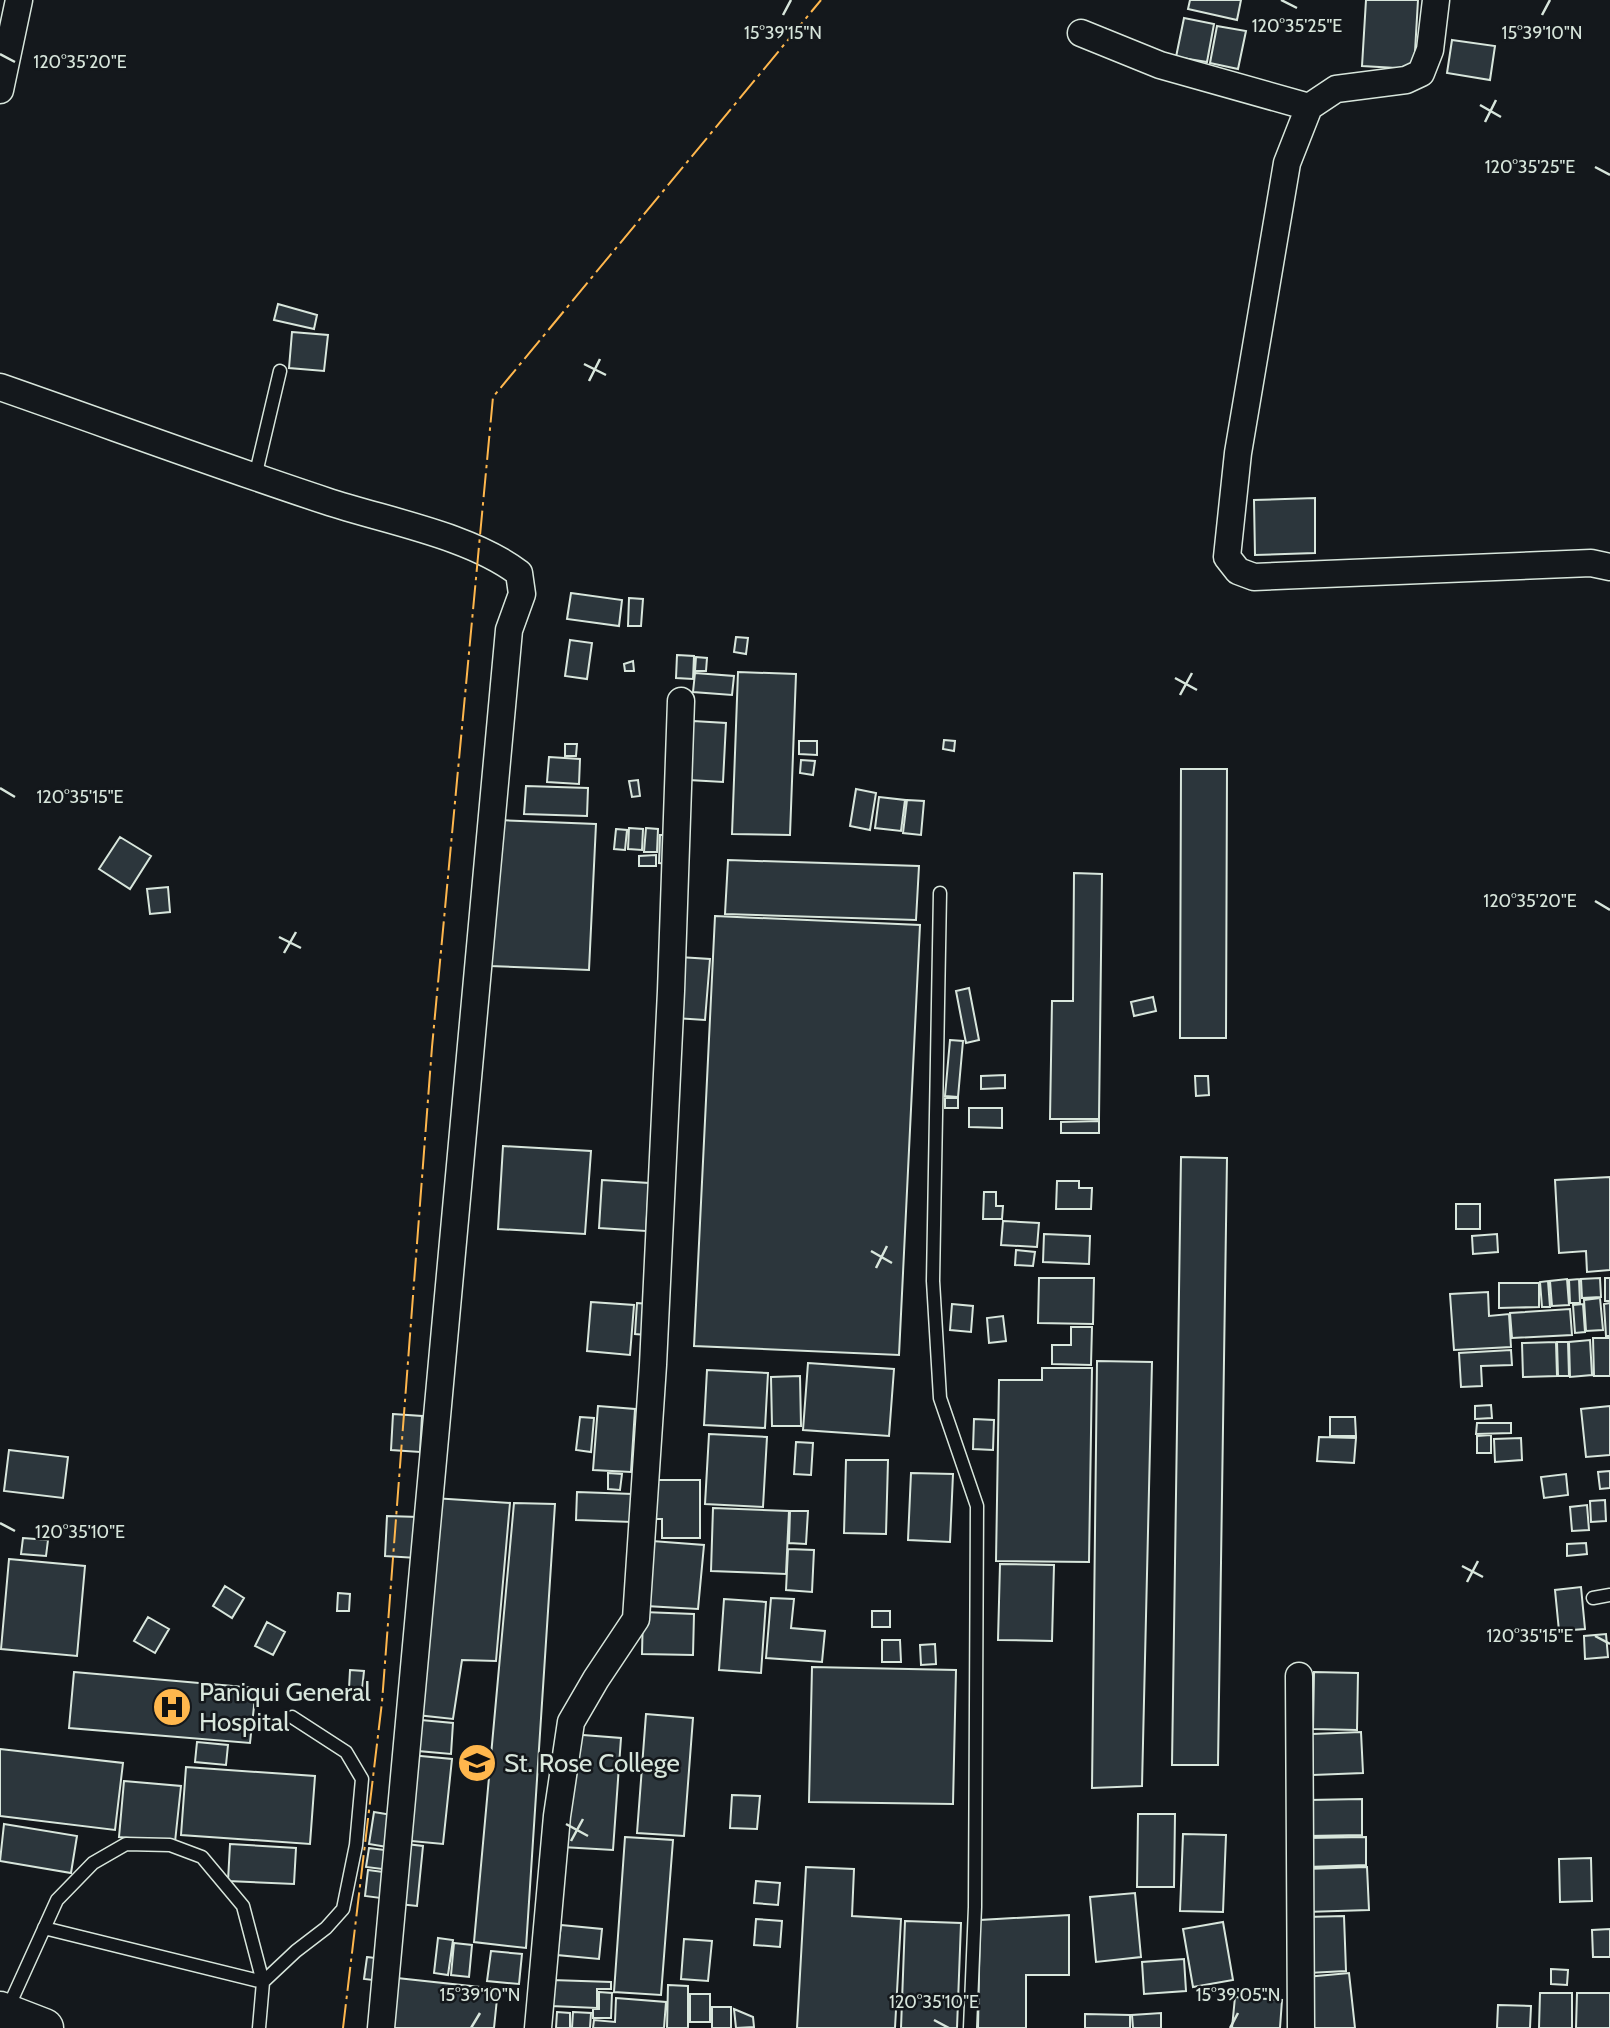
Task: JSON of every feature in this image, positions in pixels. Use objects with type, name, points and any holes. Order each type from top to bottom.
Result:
[{"type":"highway","points":[[3,2012],[44,2028]]},
{"type":"street","points":[[0,90],[19,0]]},
{"type":"street","points":[[1436,0],[1430,50],[1421,72],[1406,80],[1336,89],[1309,107],[1287,163],[1238,453],[1227,557],[1238,571],[1254,577],[1591,563],[1610,567]]},
{"type":"street","points":[[1082,33],[1160,65],[1309,107]]},
{"type":"street","points":[[0,387],[326,502],[460,542],[501,560],[519,573],[522,594],[509,630],[381,2028]]},
{"type":"street","points":[[538,2028],[557,1816],[571,1722],[636,1619],[657,1282],[681,701]]},
{"type":"street","points":[[1300,1676],[1301,2028]]},
{"type":"lane","points":[[256,477],[280,371]]},
{"type":"lane","points":[[940,893],[933,1281],[938,1372],[940,1398],[977,1506],[975,1906],[970,2028]]},
{"type":"lane","points":[[1593,1598],[1610,1595]]},
{"type":"lane","points":[[263,1982],[296,1951],[327,1928],[343,1909],[356,1845],[362,1779],[346,1752],[292,1717]]},
{"type":"lane","points":[[3,2012],[57,1900],[93,1863],[126,1844],[170,1844],[202,1857],[243,1906],[263,1982],[259,2028]]},
{"type":"lane","points":[[44,1928],[263,1982]]},
{"type":"building","points":[[1190,0],[1241,0],[1237,20],[1188,9]]},
{"type":"building","points":[[1366,0],[1418,0],[1414,69],[1362,66]]},
{"type":"building","points":[[1184,18],[1214,24],[1207,62],[1176,57]]},
{"type":"building","points":[[1217,26],[1246,31],[1238,69],[1210,63]]},
{"type":"building","points":[[1452,40],[1495,46],[1490,80],[1447,73]]},
{"type":"building","points":[[278,304],[317,315],[314,329],[274,320]]},
{"type":"building","points":[[292,332],[328,335],[324,371],[289,368]]},
{"type":"building","points":[[1315,498],[1315,553],[1255,555],[1254,500]]},
{"type":"building","points":[[571,593],[622,600],[619,626],[567,619]]},
{"type":"building","points":[[629,598],[643,599],[641,626],[628,626]]},
{"type":"building","points":[[736,637],[748,638],[746,654],[734,652]]},
{"type":"building","points":[[570,640],[592,643],[587,679],[565,676]]},
{"type":"building","points":[[677,655],[694,656],[693,679],[676,678]]},
{"type":"building","points":[[696,657],[707,658],[706,671],[695,671]]},
{"type":"building","points":[[633,661],[634,671],[625,671],[624,664]]},
{"type":"building","points":[[738,672],[796,674],[790,835],[732,834]]},
{"type":"building","points":[[695,673],[734,676],[732,695],[693,692]]},
{"type":"building","points":[[693,721],[726,723],[723,782],[689,780]]},
{"type":"building","points":[[944,740],[955,741],[954,751],[943,749]]},
{"type":"building","points":[[799,741],[817,741],[817,755],[799,754]]},
{"type":"building","points":[[565,744],[577,744],[576,756],[565,756]]},
{"type":"building","points":[[549,757],[580,759],[579,784],[547,782]]},
{"type":"building","points":[[801,760],[815,761],[813,775],[800,773]]},
{"type":"building","points":[[1181,769],[1227,769],[1226,1038],[1180,1038]]},
{"type":"building","points":[[638,780],[640,796],[632,797],[629,781]]},
{"type":"building","points":[[526,786],[588,788],[587,816],[524,814]]},
{"type":"building","points":[[856,789],[876,793],[870,830],[850,826]]},
{"type":"building","points":[[879,797],[905,800],[901,831],[875,828]]},
{"type":"building","points":[[907,800],[924,801],[921,835],[903,833]]},
{"type":"building","points":[[498,820],[596,824],[589,970],[490,966]]},
{"type":"building","points":[[629,828],[643,829],[642,850],[628,849]]},
{"type":"building","points":[[646,828],[658,829],[657,852],[644,852]]},
{"type":"building","points":[[616,829],[627,830],[625,850],[614,849]]},
{"type":"building","points":[[660,835],[669,835],[668,864],[659,863]]},
{"type":"building","points":[[120,837],[151,856],[130,889],[99,869]]},
{"type":"building","points":[[656,855],[656,866],[639,866],[639,856]]},
{"type":"building","points":[[728,860],[919,866],[916,920],[725,914]]},
{"type":"building","points":[[1074,873],[1102,874],[1099,1119],[1050,1119],[1052,1001],[1073,1001]]},
{"type":"building","points":[[168,887],[170,912],[150,914],[147,889]]},
{"type":"building","points":[[715,916],[920,925],[899,1355],[694,1346]]},
{"type":"building","points":[[679,957],[710,959],[705,1020],[675,1018]]},
{"type":"building","points":[[969,988],[979,1040],[966,1043],[956,991]]},
{"type":"building","points":[[1153,997],[1156,1011],[1134,1016],[1131,1002]]},
{"type":"building","points":[[950,1040],[963,1041],[958,1097],[945,1096]]},
{"type":"building","points":[[1005,1075],[1005,1088],[981,1089],[981,1076]]},
{"type":"building","points":[[1195,1076],[1208,1076],[1209,1095],[1196,1096]]},
{"type":"building","points":[[945,1098],[958,1098],[958,1108],[945,1108]]},
{"type":"building","points":[[969,1108],[1002,1108],[1002,1128],[969,1127]]},
{"type":"building","points":[[1099,1121],[1099,1133],[1061,1133],[1061,1122]]},
{"type":"building","points":[[503,1146],[591,1151],[585,1234],[498,1229]]},
{"type":"building","points":[[1181,1157],[1227,1158],[1218,1765],[1172,1765]]},
{"type":"building","points":[[1610,1177],[1610,1270],[1587,1272],[1586,1251],[1559,1253],[1555,1180]]},
{"type":"building","points":[[602,1180],[649,1183],[646,1231],[599,1228]]},
{"type":"building","points":[[1057,1181],[1079,1181],[1079,1188],[1092,1188],[1091,1209],[1056,1209]]},
{"type":"building","points":[[984,1192],[996,1192],[996,1206],[1003,1206],[1002,1219],[983,1219]]},
{"type":"building","points":[[1456,1204],[1480,1204],[1480,1229],[1456,1229]]},
{"type":"building","points":[[1003,1221],[1039,1223],[1037,1247],[1001,1245]]},
{"type":"building","points":[[1044,1234],[1090,1236],[1089,1264],[1043,1262]]},
{"type":"building","points":[[1497,1234],[1498,1252],[1473,1254],[1472,1236]]},
{"type":"building","points":[[1016,1250],[1035,1252],[1033,1266],[1015,1265]]},
{"type":"building","points":[[1039,1278],[1094,1278],[1093,1324],[1038,1323]]},
{"type":"building","points":[[1600,1278],[1601,1297],[1582,1298],[1581,1279]]},
{"type":"building","points":[[1605,1278],[1610,1278],[1610,1301],[1605,1301]]},
{"type":"building","points":[[1567,1279],[1569,1305],[1552,1306],[1550,1281]]},
{"type":"building","points":[[1579,1279],[1580,1303],[1570,1303],[1569,1280]]},
{"type":"building","points":[[1548,1281],[1550,1307],[1542,1307],[1540,1282]]},
{"type":"building","points":[[1499,1283],[1539,1283],[1539,1307],[1499,1308]]},
{"type":"building","points":[[1488,1292],[1489,1316],[1509,1314],[1511,1347],[1454,1350],[1450,1294]]},
{"type":"building","points":[[1600,1298],[1603,1330],[1586,1331],[1584,1300]]},
{"type":"building","points":[[591,1302],[634,1305],[630,1355],[587,1351]]},
{"type":"building","points":[[637,1303],[648,1304],[646,1335],[635,1334]]},
{"type":"building","points":[[1610,1303],[1610,1336],[1606,1336],[1604,1304]]},
{"type":"building","points":[[952,1304],[973,1306],[971,1332],[950,1330]]},
{"type":"building","points":[[1583,1304],[1585,1332],[1575,1333],[1573,1305]]},
{"type":"building","points":[[1570,1309],[1572,1335],[1512,1338],[1510,1313]]},
{"type":"building","points":[[1003,1316],[1006,1341],[989,1343],[987,1318]]},
{"type":"building","points":[[1071,1327],[1092,1327],[1091,1365],[1052,1364],[1052,1345],[1071,1345]]},
{"type":"building","points":[[1593,1338],[1610,1338],[1610,1376],[1594,1376]]},
{"type":"building","points":[[1590,1340],[1592,1375],[1570,1377],[1569,1342]]},
{"type":"building","points":[[1556,1342],[1557,1376],[1523,1377],[1522,1343]]},
{"type":"building","points":[[1557,1342],[1568,1342],[1569,1376],[1558,1376]]},
{"type":"building","points":[[1511,1350],[1512,1365],[1481,1366],[1482,1386],[1461,1387],[1459,1353]]},
{"type":"building","points":[[1097,1361],[1152,1362],[1142,1786],[1092,1788]]},
{"type":"building","points":[[808,1363],[894,1369],[889,1436],[803,1430]]},
{"type":"building","points":[[1042,1368],[1092,1368],[1089,1562],[996,1561],[999,1380],[1042,1380]]},
{"type":"building","points":[[707,1370],[768,1373],[765,1428],[704,1425]]},
{"type":"building","points":[[800,1376],[801,1426],[772,1426],[771,1377]]},
{"type":"building","points":[[1491,1405],[1492,1418],[1475,1419],[1475,1406]]},
{"type":"building","points":[[598,1406],[635,1409],[631,1472],[593,1470]]},
{"type":"building","points":[[1610,1406],[1610,1455],[1586,1457],[1581,1409]]},
{"type":"building","points":[[393,1414],[422,1416],[420,1452],[391,1450]]},
{"type":"building","points":[[580,1417],[594,1418],[591,1452],[576,1450]]},
{"type":"building","points":[[1330,1417],[1355,1417],[1356,1436],[1330,1436]]},
{"type":"building","points":[[974,1419],[994,1420],[993,1450],[973,1449]]},
{"type":"building","points":[[1477,1423],[1511,1423],[1511,1433],[1476,1434]]},
{"type":"building","points":[[709,1434],[767,1437],[763,1507],[705,1504]]},
{"type":"building","points":[[1491,1435],[1491,1453],[1477,1453],[1477,1436]]},
{"type":"building","points":[[1319,1437],[1356,1438],[1354,1463],[1317,1461]]},
{"type":"building","points":[[1521,1438],[1522,1460],[1495,1462],[1494,1439]]},
{"type":"building","points":[[796,1442],[813,1443],[811,1475],[794,1474]]},
{"type":"building","points":[[9,1450],[68,1457],[63,1498],[4,1491]]},
{"type":"building","points":[[846,1460],[888,1460],[886,1534],[844,1533]]},
{"type":"building","points":[[1610,1471],[1610,1488],[1600,1489],[1598,1472]]},
{"type":"building","points":[[608,1473],[622,1474],[620,1490],[608,1489]]},
{"type":"building","points":[[911,1473],[953,1474],[950,1542],[908,1540]]},
{"type":"building","points":[[1566,1474],[1568,1495],[1544,1498],[1541,1477]]},
{"type":"building","points":[[654,1480],[700,1480],[700,1538],[662,1538],[662,1519],[654,1519]]},
{"type":"building","points":[[577,1492],[633,1494],[632,1522],[576,1520]]},
{"type":"building","points":[[433,1498],[510,1503],[496,1661],[462,1660],[453,1719],[417,1715]]},
{"type":"building","points":[[1605,1500],[1606,1521],[1591,1522],[1590,1501]]},
{"type":"building","points":[[514,1503],[555,1504],[526,1948],[474,1942]]},
{"type":"building","points":[[1587,1505],[1589,1530],[1572,1531],[1570,1507]]},
{"type":"building","points":[[713,1508],[789,1511],[786,1574],[711,1571]]},
{"type":"building","points":[[790,1511],[808,1511],[806,1544],[789,1543]]},
{"type":"building","points":[[387,1516],[419,1517],[417,1558],[385,1556]]},
{"type":"building","points":[[23,1538],[48,1540],[46,1556],[21,1554]]},
{"type":"building","points":[[652,1541],[704,1545],[698,1609],[646,1606]]},
{"type":"building","points":[[1586,1543],[1587,1554],[1567,1556],[1567,1544]]},
{"type":"building","points":[[788,1549],[814,1550],[812,1592],[786,1590]]},
{"type":"building","points":[[9,1559],[85,1566],[77,1656],[1,1649]]},
{"type":"building","points":[[1000,1564],[1054,1565],[1052,1641],[998,1640]]},
{"type":"building","points":[[225,1586],[244,1598],[232,1618],[213,1606]]},
{"type":"building","points":[[1581,1587],[1585,1629],[1559,1631],[1555,1590]]},
{"type":"building","points":[[338,1593],[350,1594],[349,1611],[337,1611]]},
{"type":"building","points":[[771,1598],[794,1599],[791,1628],[825,1631],[822,1662],[766,1658]]},
{"type":"building","points":[[724,1599],[766,1602],[761,1673],[719,1670]]},
{"type":"building","points":[[872,1611],[890,1611],[890,1627],[872,1627]]},
{"type":"building","points":[[643,1612],[694,1614],[693,1655],[642,1654]]},
{"type":"building","points":[[148,1617],[169,1629],[155,1653],[134,1641]]},
{"type":"building","points":[[267,1622],[285,1632],[273,1655],[255,1646]]},
{"type":"building","points":[[1606,1634],[1608,1657],[1585,1659],[1584,1636]]},
{"type":"building","points":[[882,1640],[900,1640],[901,1662],[882,1662]]},
{"type":"building","points":[[935,1644],[936,1664],[921,1665],[920,1645]]},
{"type":"building","points":[[812,1667],[956,1670],[953,1804],[809,1802]]},
{"type":"building","points":[[350,1670],[364,1671],[362,1690],[349,1689]]},
{"type":"building","points":[[74,1672],[256,1688],[250,1743],[69,1728]]},
{"type":"building","points":[[1314,1672],[1358,1673],[1357,1730],[1313,1729]]},
{"type":"building","points":[[646,1714],[693,1718],[684,1836],[637,1833]]},
{"type":"building","points":[[421,1720],[453,1723],[451,1754],[418,1751]]},
{"type":"building","points":[[1361,1732],[1363,1773],[1313,1775],[1312,1734]]},
{"type":"building","points":[[570,1734],[621,1738],[613,1850],[562,1847]]},
{"type":"building","points":[[197,1742],[228,1745],[226,1765],[195,1762]]},
{"type":"building","points":[[0,1749],[123,1763],[115,1830],[0,1816]]},
{"type":"building","points":[[410,1755],[452,1759],[443,1844],[401,1840]]},
{"type":"building","points":[[186,1767],[315,1776],[310,1844],[181,1835]]},
{"type":"building","points":[[124,1781],[181,1786],[175,1842],[119,1837]]},
{"type":"building","points":[[732,1795],[760,1796],[757,1829],[730,1828]]},
{"type":"building","points":[[1362,1799],[1362,1835],[1308,1836],[1308,1800]]},
{"type":"building","points":[[374,1812],[398,1816],[393,1848],[369,1844]]},
{"type":"building","points":[[1138,1814],[1175,1814],[1174,1887],[1137,1887]]},
{"type":"building","points":[[4,1824],[77,1836],[71,1873],[0,1861]]},
{"type":"building","points":[[1183,1834],[1226,1835],[1223,1912],[1180,1911]]},
{"type":"building","points":[[625,1837],[673,1840],[661,1995],[614,1992]]},
{"type":"building","points":[[1366,1837],[1366,1865],[1307,1867],[1307,1838]]},
{"type":"building","points":[[230,1844],[296,1848],[294,1884],[228,1881]]},
{"type":"building","points":[[406,1844],[423,1846],[417,1906],[399,1904]]},
{"type":"building","points":[[369,1848],[393,1851],[390,1870],[366,1867]]},
{"type":"building","points":[[1591,1858],[1592,1901],[1560,1902],[1559,1859]]},
{"type":"building","points":[[806,1867],[854,1869],[852,1916],[901,1919],[895,2028],[797,2028]]},
{"type":"building","points":[[1367,1867],[1369,1910],[1306,1912],[1305,1869]]},
{"type":"building","points":[[368,1870],[391,1873],[388,1899],[365,1896]]},
{"type":"building","points":[[756,1881],[780,1883],[778,1905],[754,1903]]},
{"type":"building","points":[[1135,1893],[1141,1957],[1096,1962],[1090,1897]]},
{"type":"building","points":[[1069,1915],[1069,1975],[1026,1975],[1026,2028],[978,2028],[980,1920]]},
{"type":"building","points":[[1344,1916],[1346,1971],[1308,1973],[1306,1917]]},
{"type":"building","points":[[756,1919],[782,1921],[780,1947],[754,1945]]},
{"type":"building","points":[[905,1921],[961,1923],[957,2028],[901,2028]]},
{"type":"building","points":[[1223,1922],[1233,1980],[1193,1987],[1183,1929]]},
{"type":"building","points":[[561,1925],[602,1929],[599,1959],[557,1955]]},
{"type":"building","points":[[1610,1929],[1610,1957],[1593,1957],[1592,1930]]},
{"type":"building","points":[[438,1938],[453,1940],[448,1975],[434,1973]]},
{"type":"building","points":[[684,1939],[712,1941],[708,1981],[681,1979]]},
{"type":"building","points":[[454,1943],[472,1945],[469,1977],[451,1975]]},
{"type":"building","points":[[491,1951],[522,1954],[519,1984],[487,1981]]},
{"type":"building","points":[[367,1957],[384,1959],[381,1981],[364,1979]]},
{"type":"building","points":[[1184,1959],[1186,1991],[1144,1994],[1142,1962]]},
{"type":"building","points":[[1551,1969],[1568,1970],[1567,1985],[1551,1984]]},
{"type":"building","points":[[1349,1973],[1355,2028],[1311,2028],[1306,1977]]},
{"type":"building","points":[[397,1978],[498,1989],[494,2028],[391,2028]]},
{"type":"building","points":[[552,1980],[611,1982],[611,1989],[597,1989],[597,2008],[551,2006]]},
{"type":"building","points":[[668,1985],[688,1986],[688,2028],[667,2028]]},
{"type":"building","points":[[599,1992],[612,1993],[611,2018],[593,2018],[593,2009],[599,2009]]},
{"type":"building","points":[[1540,1993],[1572,1993],[1572,2028],[1539,2028]]},
{"type":"building","points":[[1577,1993],[1610,1993],[1610,2028],[1576,2028]]},
{"type":"building","points":[[690,1994],[710,1994],[710,2022],[690,2022]]},
{"type":"building","points":[[1235,1997],[1282,2000],[1280,2028],[1232,2028]]},
{"type":"building","points":[[616,1998],[666,2002],[664,2028],[593,2028],[594,2020],[615,2022]]},
{"type":"building","points":[[1498,2005],[1531,2006],[1530,2028],[1497,2028]]},
{"type":"building","points":[[712,2007],[731,2007],[731,2028],[712,2028]]},
{"type":"building","points":[[734,2009],[753,2017],[754,2027],[736,2028]]},
{"type":"building","points":[[557,2012],[570,2013],[570,2028],[556,2028]]},
{"type":"building","points":[[573,2012],[591,2013],[590,2028],[572,2028]]},
{"type":"building","points":[[1161,2013],[1161,2028],[1133,2028],[1132,2015]]},
{"type":"building","points":[[1085,2014],[1130,2015],[1130,2028],[1085,2028]]},
{"type":"power","points":[[343,2028],[382,1702],[432,1047],[493,397],[821,0]]},
{"type":"place","name":"Paniqui General Hospital","points":[[172,1707]]},
{"type":"place","name":"St. Rose College","points":[[477,1763]]}]
